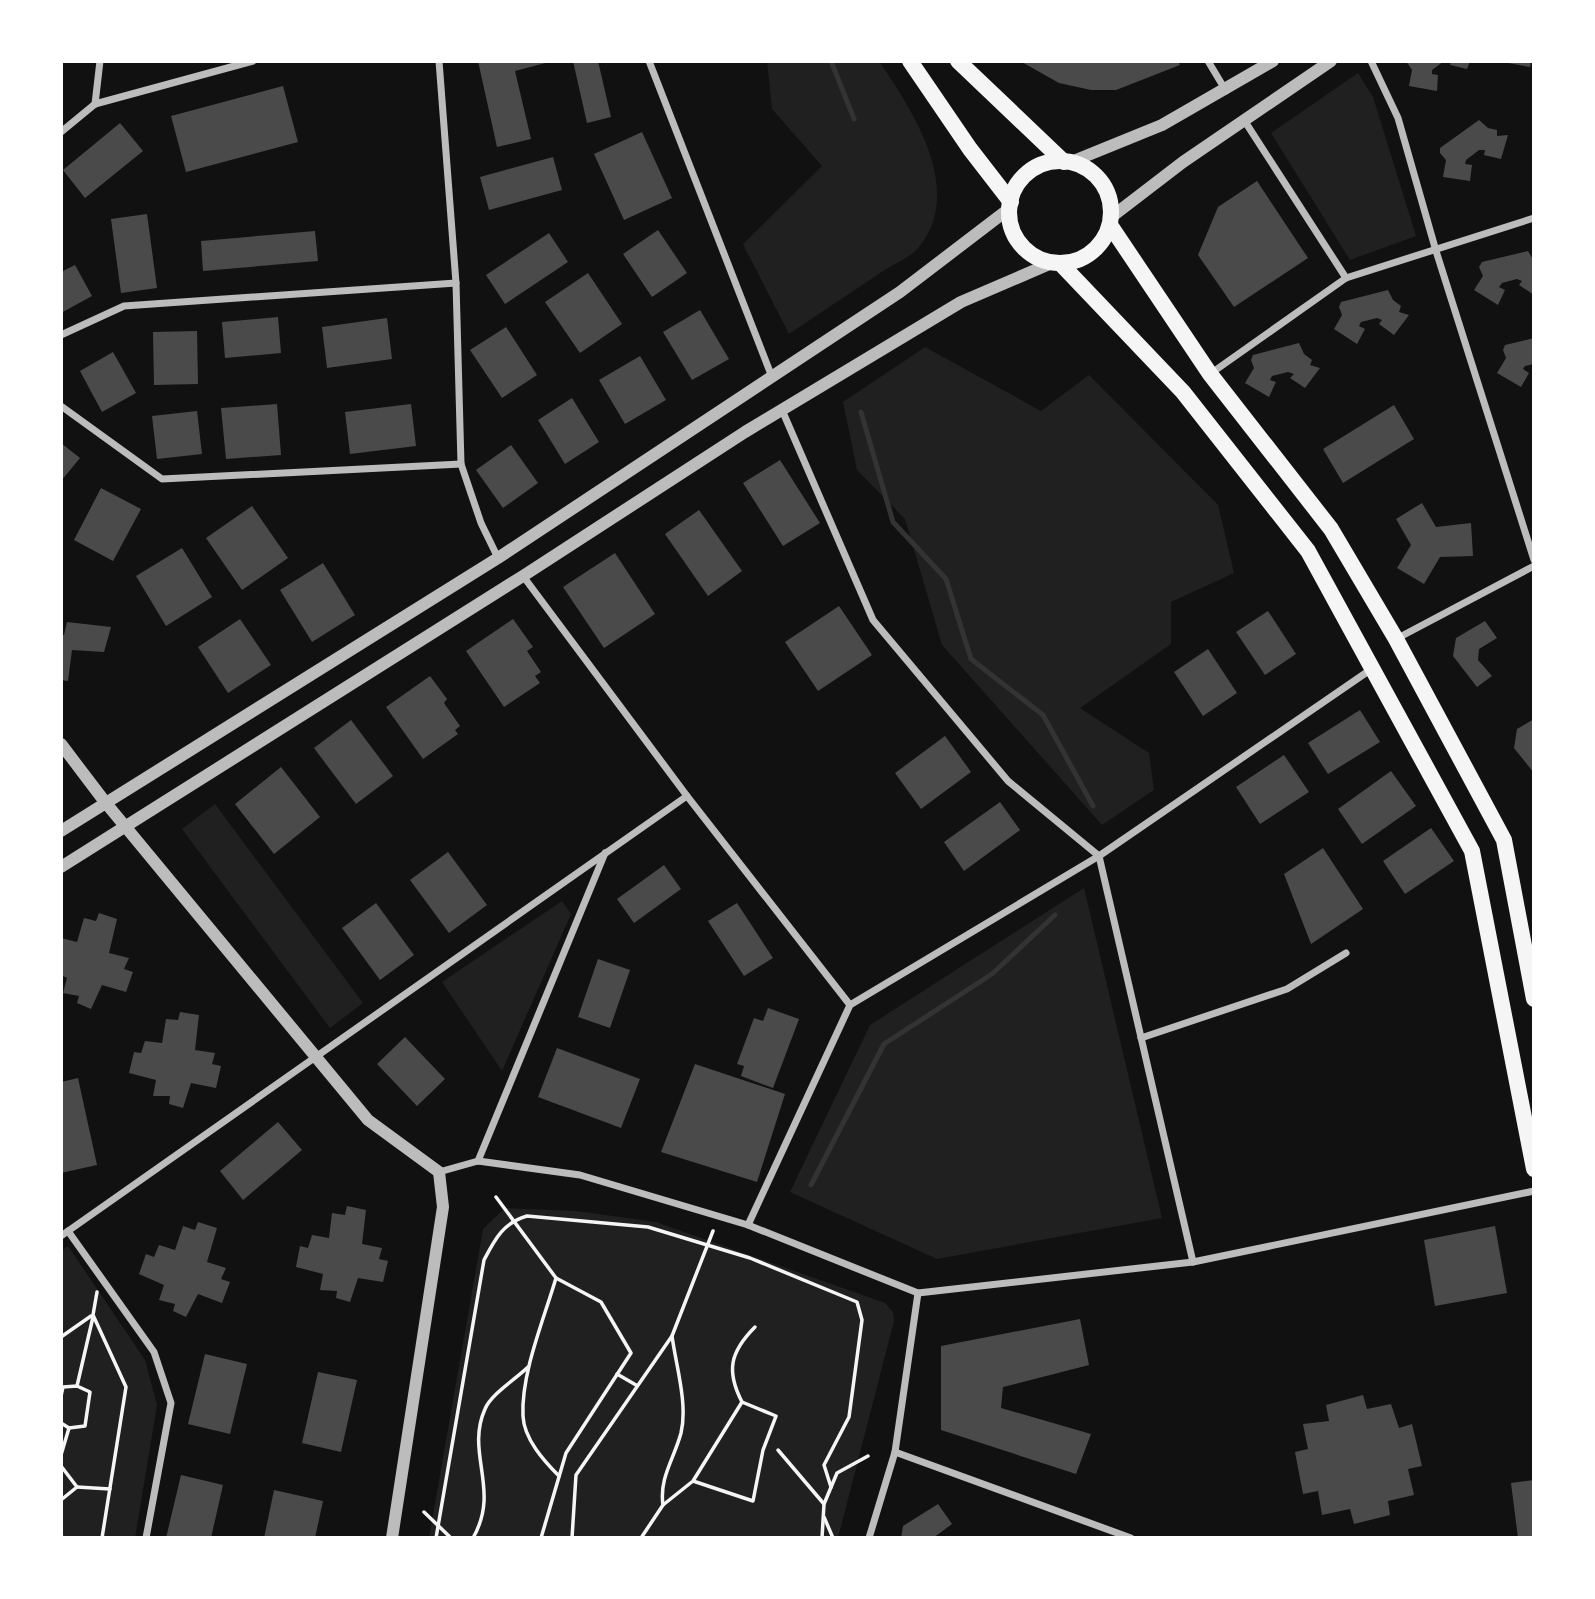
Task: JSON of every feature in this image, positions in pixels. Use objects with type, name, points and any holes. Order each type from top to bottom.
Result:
[{"type":"main road","points":[[910,61],[1010,204]]},
{"type":"main road","points":[[958,61],[1067,162]]},
{"type":"main road","points":[[1067,162],[1085,167],[1098,177],[1107,192],[1110,221],[1103,240],[1091,253],[1077,260],[1057,262],[1029,252],[1017,240],[1011,224],[1010,204],[1023,177],[1036,167],[1067,162]]},
{"type":"main road","points":[[1110,221],[1210,374],[1331,529],[1396,639],[1504,840],[1530,962],[1534,999]]},
{"type":"main road","points":[[1057,262],[1183,392],[1308,551],[1472,851],[1534,1169]]},
{"type":"street","points":[[95,104],[100,61]]},
{"type":"street","points":[[61,132],[95,104],[253,61]]},
{"type":"street","points":[[439,61],[456,283],[461,464],[481,523],[498,558]]},
{"type":"street","points":[[649,61],[772,377]]},
{"type":"street","points":[[1208,61],[1226,91]]},
{"type":"street","points":[[1067,162],[1162,125],[1226,91],[1273,61]]},
{"type":"street","points":[[1110,221],[1244,121],[1331,61]]},
{"type":"street","points":[[1371,61],[1398,118],[1436,251],[1534,560]]},
{"type":"street","points":[[1244,121],[1346,278]]},
{"type":"street","points":[[61,831],[498,558],[772,377],[900,292],[1010,204]]},
{"type":"street","points":[[1210,374],[1346,278],[1534,218]]},
{"type":"street","points":[[61,867],[782,410],[961,302],[1057,262]]},
{"type":"street","points":[[61,335],[124,306],[456,283]]},
{"type":"street","points":[[61,406],[162,479],[461,464]]},
{"type":"street","points":[[782,410],[873,620],[1008,781],[1099,856],[1193,1262]]},
{"type":"street","points":[[1396,639],[1534,566]]},
{"type":"street","points":[[523,576],[687,796],[850,1005]]},
{"type":"street","points":[[748,1224],[850,1005],[1099,856],[1374,668]]},
{"type":"street","points":[[61,744],[105,802],[368,1120],[439,1172],[443,1207],[392,1538]]},
{"type":"street","points":[[146,1538],[171,1403],[154,1352],[100,1276],[65,1233],[313,1056],[687,796]]},
{"type":"street","points":[[478,1161],[605,852]]},
{"type":"street","points":[[1141,1038],[1287,989],[1346,953]]},
{"type":"street","points":[[439,1172],[478,1161],[580,1175],[748,1224],[918,1293],[1193,1262],[1534,1191]]},
{"type":"street","points":[[869,1538],[895,1452],[918,1293]]},
{"type":"street","points":[[895,1452],[1131,1538]]},
{"type":"path","points":[[496,1196],[556,1278],[601,1302],[631,1353],[566,1453],[541,1538]]},
{"type":"path","points":[[436,1538],[484,1260],[497,1234],[513,1220],[527,1216],[648,1227],[750,1258],[857,1301],[862,1320],[849,1417],[824,1465],[831,1487]]},
{"type":"path","points":[[572,1538],[576,1475],[672,1336],[713,1231]]},
{"type":"path","points":[[77,1386],[100,1276]]},
{"type":"path","points":[[556,1278],[530,1366],[523,1418],[540,1457],[559,1476]]},
{"type":"path","points":[[61,1337],[93,1314]]},
{"type":"path","points":[[93,1314],[126,1387],[103,1538]]},
{"type":"path","points":[[693,1480],[753,1501],[763,1450],[776,1416],[742,1402],[731,1381],[733,1360],[745,1337],[755,1327]]},
{"type":"path","points":[[663,1505],[660,1489],[681,1432],[681,1399],[672,1336]]},
{"type":"path","points":[[473,1538],[486,1509],[477,1435],[486,1406],[530,1366]]},
{"type":"path","points":[[617,1374],[636,1385]]},
{"type":"path","points":[[61,1396],[63,1387],[77,1386],[90,1392],[85,1426],[69,1428],[61,1423]]},
{"type":"path","points":[[641,1538],[663,1505],[693,1480],[742,1402]]},
{"type":"path","points":[[61,1455],[69,1428]]},
{"type":"path","points":[[778,1450],[824,1504]]},
{"type":"path","points":[[822,1538],[824,1504],[837,1473],[868,1456]]},
{"type":"path","points":[[61,1466],[77,1488]]},
{"type":"path","points":[[61,1500],[77,1488],[110,1489]]},
{"type":"path","points":[[424,1511],[451,1538]]},
{"type":"path","points":[[824,1516],[833,1538]]},
{"type":"shaded area","points":[[767,61],[879,61],[919,127],[936,176],[937,201],[932,225],[916,251],[789,334],[743,244],[822,166],[772,109]]},
{"type":"shaded area","points":[[1358,73],[1373,97],[1416,236],[1350,260],[1271,133]]},
{"type":"shaded area","points":[[925,347],[1041,411],[1089,375],[1218,505],[1234,573],[1171,602],[1171,644],[1080,708],[1149,753],[1154,790],[1102,825],[942,645],[905,519],[857,470],[843,402]]},
{"type":"shaded area","points":[[215,804],[363,1003],[330,1028],[182,829]]},
{"type":"shaded area","points":[[1084,888],[1162,1218],[937,1259],[790,1192],[870,1025]]},
{"type":"shaded area","points":[[562,901],[571,914],[502,1071],[442,982]]},
{"type":"shaded area","points":[[505,1208],[576,1211],[656,1222],[885,1303],[893,1312],[894,1321],[838,1538],[429,1538],[483,1229]]},
{"type":"shaded area","points":[[68,1246],[145,1360],[157,1405],[135,1538],[61,1538],[61,1251]]},
{"type":"building","points":[[478,61],[553,61],[515,71],[531,139],[497,147]]},
{"type":"building","points":[[573,61],[598,61],[611,117],[587,123]]},
{"type":"building","points":[[1020,61],[1178,61],[1180,65],[1116,90],[1091,90],[1059,83]]},
{"type":"building","points":[[1406,61],[1444,61],[1432,70],[1432,74],[1438,75],[1437,91],[1409,86],[1412,70]]},
{"type":"building","points":[[1451,61],[1470,61],[1467,69],[1450,65]]},
{"type":"building","points":[[1508,61],[1531,61],[1530,67]]},
{"type":"building","points":[[283,86],[298,142],[186,172],[171,116]]},
{"type":"building","points":[[1479,120],[1488,128],[1497,130],[1497,136],[1508,135],[1501,159],[1484,155],[1485,150],[1479,150],[1466,160],[1465,164],[1472,165],[1470,181],[1443,177],[1446,160],[1440,153],[1440,148]]},
{"type":"building","points":[[120,123],[143,151],[85,198],[63,170]]},
{"type":"building","points":[[642,132],[672,198],[624,220],[594,154]]},
{"type":"building","points":[[553,157],[562,190],[489,210],[480,177]]},
{"type":"building","points":[[1257,181],[1308,258],[1234,307],[1198,255],[1218,207]]},
{"type":"building","points":[[147,214],[157,288],[121,293],[111,219]]},
{"type":"building","points":[[658,230],[687,273],[652,297],[623,254]]},
{"type":"building","points":[[315,231],[318,261],[203,271],[201,241]]},
{"type":"building","points":[[549,233],[568,262],[505,304],[486,275]]},
{"type":"building","points":[[1528,251],[1534,261],[1534,295],[1519,285],[1522,281],[1517,279],[1502,283],[1499,287],[1505,290],[1498,305],[1474,290],[1483,276],[1479,267],[1482,262]]},
{"type":"building","points":[[75,265],[92,296],[61,313],[61,272]]},
{"type":"building","points":[[588,273],[622,324],[580,353],[545,302]]},
{"type":"building","points":[[1388,290],[1393,300],[1401,306],[1399,312],[1409,315],[1394,335],[1379,324],[1382,320],[1377,318],[1361,322],[1359,326],[1365,329],[1357,344],[1334,329],[1342,315],[1339,307],[1341,302]]},
{"type":"building","points":[[700,310],[729,359],[692,380],[663,332]]},
{"type":"building","points":[[278,317],[281,353],[225,358],[222,322]]},
{"type":"building","points":[[387,318],[392,359],[327,368],[322,327]]},
{"type":"building","points":[[506,327],[537,375],[502,398],[470,350]]},
{"type":"building","points":[[197,331],[198,384],[154,385],[153,332]]},
{"type":"building","points":[[1534,338],[1534,364],[1523,369],[1529,373],[1521,387],[1497,373],[1506,358],[1503,350],[1505,345]]},
{"type":"building","points":[[1299,343],[1304,354],[1312,360],[1310,365],[1320,368],[1305,388],[1290,378],[1294,374],[1288,372],[1272,376],[1270,380],[1276,382],[1269,397],[1245,383],[1254,368],[1251,360],[1253,355]]},
{"type":"building","points":[[113,352],[136,393],[102,412],[80,371]]},
{"type":"building","points":[[640,356],[666,400],[625,424],[599,380]]},
{"type":"building","points":[[572,398],[599,442],[565,464],[538,420]]},
{"type":"building","points":[[277,404],[281,455],[226,459],[221,408]]},
{"type":"building","points":[[411,404],[416,446],[350,454],[345,412]]},
{"type":"building","points":[[1394,405],[1414,439],[1343,483],[1323,449]]},
{"type":"building","points":[[197,411],[202,454],[157,459],[152,416]]},
{"type":"building","points":[[61,443],[80,458],[61,481]]},
{"type":"building","points":[[511,445],[538,483],[503,508],[476,470]]},
{"type":"building","points":[[780,460],[820,523],[783,546],[743,483]]},
{"type":"building","points":[[101,488],[141,509],[113,561],[74,540]]},
{"type":"building","points":[[1422,503],[1436,527],[1471,523],[1473,556],[1440,557],[1424,584],[1397,568],[1411,545],[1396,519]]},
{"type":"building","points":[[252,506],[288,558],[242,590],[206,538]]},
{"type":"building","points":[[699,510],[742,571],[708,596],[665,534]]},
{"type":"building","points":[[182,548],[212,597],[166,626],[136,576]]},
{"type":"building","points":[[615,553],[655,614],[604,648],[563,587]]},
{"type":"building","points":[[323,563],[355,615],[312,642],[280,590]]},
{"type":"building","points":[[839,606],[872,655],[818,691],[785,642]]},
{"type":"building","points":[[1268,611],[1296,654],[1265,675],[1236,632]]},
{"type":"building","points":[[240,619],[271,665],[228,693],[198,647]]},
{"type":"building","points":[[513,619],[533,647],[527,651],[541,672],[535,676],[540,683],[504,707],[466,651]]},
{"type":"building","points":[[1485,621],[1497,638],[1479,649],[1478,660],[1492,676],[1477,687],[1453,656],[1456,638]]},
{"type":"building","points":[[67,622],[111,627],[104,652],[72,650],[68,681],[61,680],[61,635],[64,635]]},
{"type":"building","points":[[1208,649],[1237,693],[1203,716],[1174,672]]},
{"type":"building","points":[[430,676],[447,699],[444,703],[460,726],[455,730],[458,734],[423,759],[386,707]]},
{"type":"building","points":[[1360,710],[1380,742],[1328,774],[1308,743]]},
{"type":"building","points":[[1534,719],[1534,773],[1514,748],[1517,729]]},
{"type":"building","points":[[351,720],[393,776],[356,804],[314,748]]},
{"type":"building","points":[[945,736],[971,772],[921,809],[895,773]]},
{"type":"building","points":[[1284,755],[1309,792],[1260,824],[1236,787]]},
{"type":"building","points":[[281,767],[320,817],[274,854],[235,804]]},
{"type":"building","points":[[1391,771],[1416,806],[1362,844],[1338,809]]},
{"type":"building","points":[[1000,802],[1020,830],[964,871],[944,842]]},
{"type":"building","points":[[1431,828],[1454,861],[1405,894],[1383,861]]},
{"type":"building","points":[[1323,848],[1363,909],[1311,944],[1284,874]]},
{"type":"building","points":[[448,852],[487,905],[449,933],[410,880]]},
{"type":"building","points":[[664,865],[681,889],[634,923],[617,899]]},
{"type":"building","points":[[376,903],[414,955],[380,980],[342,928]]},
{"type":"building","points":[[737,903],[773,958],[744,976],[708,921]]},
{"type":"building","points":[[99,913],[117,919],[109,953],[129,958],[124,969],[133,972],[126,992],[102,985],[91,1009],[77,1003],[79,996],[63,993],[67,978],[61,975],[61,938],[77,942],[84,918],[96,921]]},
{"type":"building","points":[[598,959],[630,970],[610,1028],[578,1017]]},
{"type":"building","points":[[768,1008],[799,1019],[773,1088],[741,1076],[744,1066],[737,1064],[754,1018],[763,1021]]},
{"type":"building","points":[[180,1012],[199,1015],[195,1050],[215,1053],[212,1064],[221,1066],[216,1088],[191,1083],[183,1108],[169,1104],[170,1096],[153,1096],[156,1080],[129,1073],[134,1052],[141,1053],[145,1041],[162,1043],[166,1019],[178,1020]]},
{"type":"building","points":[[405,1037],[445,1079],[417,1106],[377,1064]]},
{"type":"building","points":[[557,1048],[640,1079],[621,1128],[538,1097]]},
{"type":"building","points":[[695,1064],[785,1094],[757,1182],[661,1152]]},
{"type":"building","points":[[78,1078],[97,1165],[61,1173],[61,1082]]},
{"type":"building","points":[[278,1122],[302,1150],[243,1200],[220,1171]]},
{"type":"building","points":[[347,1206],[366,1210],[362,1244],[382,1248],[379,1259],[388,1261],[383,1282],[358,1278],[350,1302],[336,1298],[337,1291],[320,1290],[323,1274],[296,1267],[300,1246],[308,1248],[312,1235],[329,1238],[332,1213],[345,1215]]},
{"type":"building","points":[[198,1222],[217,1228],[207,1262],[226,1268],[221,1279],[230,1282],[222,1303],[198,1294],[186,1317],[173,1311],[175,1304],[159,1300],[164,1285],[139,1274],[146,1254],[154,1257],[159,1245],[175,1250],[183,1226],[195,1230]]},
{"type":"building","points":[[1495,1226],[1507,1293],[1435,1306],[1424,1240]]},
{"type":"building","points":[[1080,1319],[1089,1365],[1003,1387],[1001,1408],[1091,1434],[1076,1474],[941,1430],[941,1346]]},
{"type":"building","points":[[205,1354],[247,1364],[230,1434],[188,1424]]},
{"type":"building","points":[[318,1372],[357,1380],[341,1452],[302,1443]]},
{"type":"building","points":[[1363,1395],[1367,1409],[1391,1404],[1399,1428],[1412,1424],[1422,1466],[1408,1469],[1414,1495],[1388,1501],[1390,1515],[1354,1524],[1350,1509],[1322,1515],[1318,1491],[1303,1494],[1295,1452],[1308,1449],[1303,1424],[1329,1421],[1326,1405]]},
{"type":"building","points":[[181,1475],[223,1485],[211,1538],[166,1538]]},
{"type":"building","points":[[1534,1480],[1534,1538],[1518,1538],[1511,1483]]},
{"type":"building","points":[[274,1490],[323,1501],[315,1538],[264,1538]]},
{"type":"building","points":[[938,1504],[952,1524],[933,1538],[901,1538],[903,1526]]},
{"type":"waterway","points":[[831,61],[854,119]]},
{"type":"waterway","points":[[861,412],[893,522],[946,579],[971,659],[1043,715],[1093,806]]},
{"type":"waterway","points":[[811,1185],[884,1044],[992,974],[1055,915]]}]
